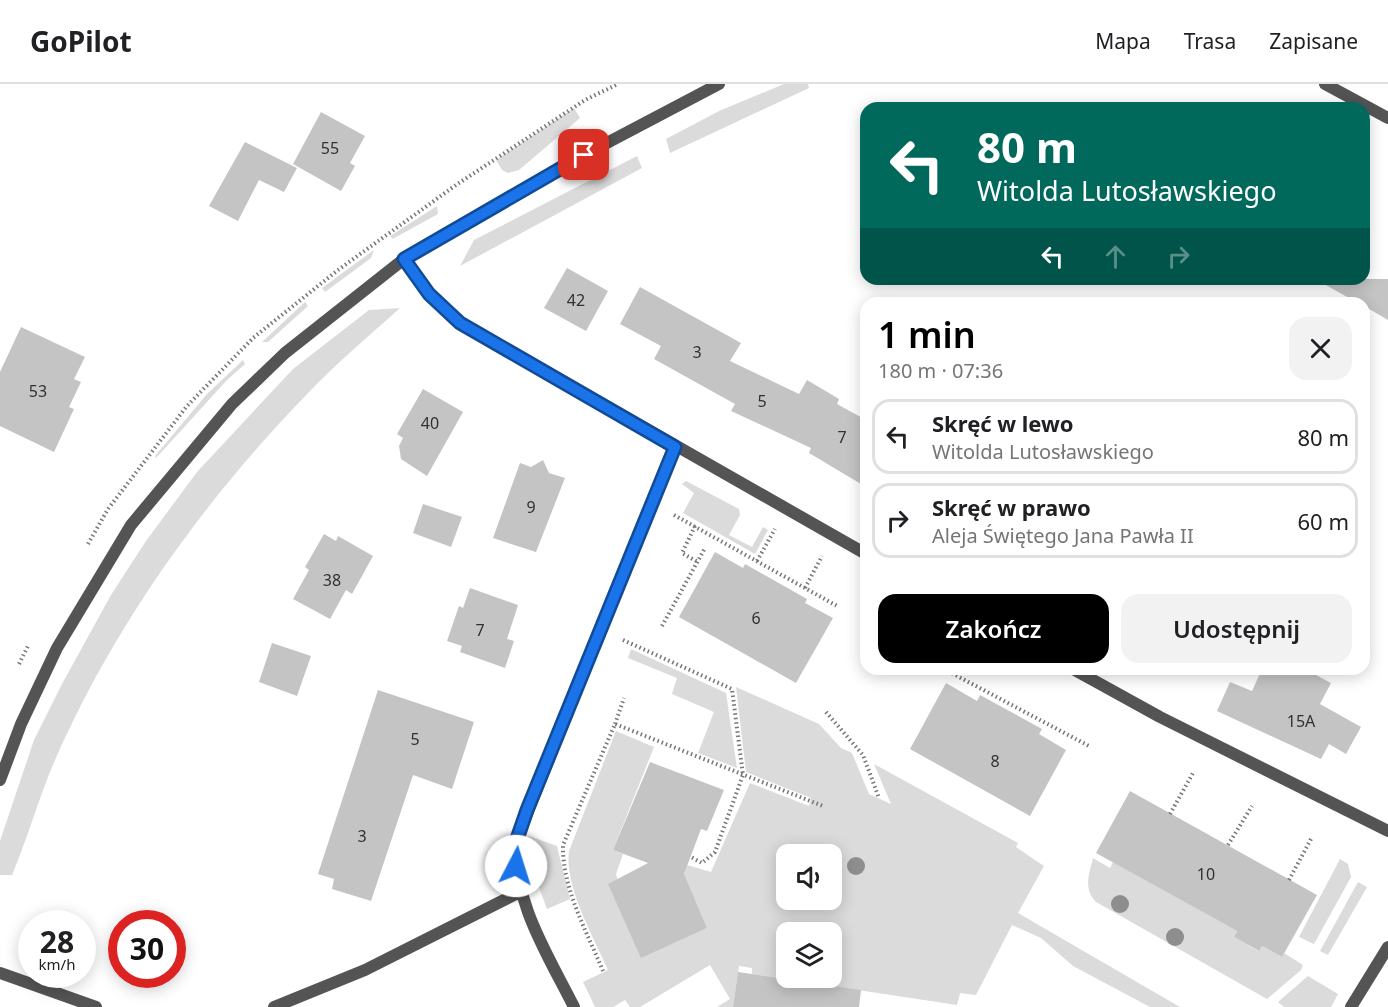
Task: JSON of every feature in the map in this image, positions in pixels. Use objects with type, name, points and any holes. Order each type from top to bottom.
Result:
[{"type":"street","points":[[0,780],[21,724],[57,648],[131,525],[232,404],[330,315],[404,259],[584,155],[719,84]]},
{"type":"street","points":[[1325,84],[1358,102]]},
{"type":"street","points":[[1370,108],[1388,118]]},
{"type":"street","points":[[404,259],[429,294],[460,323],[860,551]]},
{"type":"street","points":[[574,1007],[535,929],[522,891],[516,866],[517,839],[675,447]]},
{"type":"street","points":[[1084,675],[1160,717],[1388,831]]},
{"type":"street","points":[[274,1007],[365,970],[522,891]]},
{"type":"street","points":[[1351,1007],[1388,947]]},
{"type":"street","points":[[0,973],[96,1007]]},
{"type":"path","points":[[758,561],[777,526]]},
{"type":"path","points":[[698,562],[682,553],[697,527],[839,607]]},
{"type":"path","points":[[662,626],[705,548]]},
{"type":"path","points":[[805,588],[824,552]]},
{"type":"path","points":[[600,631],[732,689],[743,775],[715,852],[702,863],[691,857]]},
{"type":"path","points":[[955,675],[1089,746]]},
{"type":"path","points":[[603,970],[573,898],[562,855],[562,845],[615,724],[624,698]]},
{"type":"path","points":[[826,712],[863,756],[879,798]]},
{"type":"path","points":[[615,724],[823,806]]},
{"type":"path","points":[[1170,814],[1193,773]]},
{"type":"path","points":[[1228,845],[1252,806]]},
{"type":"path","points":[[1289,880],[1311,839]]},
{"type":"shaded area","points":[[784,84],[808,84],[809,88],[670,153],[666,139],[719,111]]},
{"type":"shaded area","points":[[574,108],[580,118],[519,170],[508,173],[502,170],[496,160]]},
{"type":"shaded area","points":[[637,156],[642,168],[460,266],[474,240]]},
{"type":"shaded area","points":[[437,206],[438,214],[393,239],[390,236]]},
{"type":"shaded area","points":[[374,250],[371,258],[325,292],[322,288]]},
{"type":"shaded area","points":[[305,302],[308,306],[268,342],[262,342]]},
{"type":"shaded area","points":[[400,308],[310,391],[271,432],[199,519],[166,564],[106,659],[79,709],[49,774],[12,875],[0,875],[0,841],[34,740],[111,595],[146,541],[197,472],[293,369],[369,310]]},
{"type":"shaded area","points":[[243,360],[245,364],[227,380],[156,458],[155,456],[207,394]]},
{"type":"shaded area","points":[[686,481],[739,509],[740,515],[729,535],[752,547],[763,527],[768,530],[755,554],[683,513],[694,493],[682,484]]},
{"type":"shaded area","points":[[631,649],[726,693],[737,768],[698,753],[714,712],[672,694],[677,678],[628,658]]},
{"type":"shaded area","points":[[736,687],[819,724],[841,748],[852,753],[869,794],[891,804],[874,764],[1018,843],[1016,847],[1044,866],[1018,913],[1180,1007],[1150,1007],[1073,966],[1041,938],[1012,925],[976,995],[960,993],[957,1005],[842,988],[842,922],[776,922],[776,978],[752,974],[752,968],[739,966],[733,1007],[717,1007],[730,999],[710,965],[640,1007],[630,1007],[625,1000],[613,1007],[595,1007],[583,982],[608,970],[575,896],[569,865],[569,851],[616,731],[654,747],[613,850],[623,854],[616,874],[641,957],[707,928],[684,875],[687,865],[711,872],[750,783],[809,806],[811,798],[746,772]]},
{"type":"shaded area","points":[[529,836],[557,846],[570,899],[547,909],[526,853]]},
{"type":"shaded area","points":[[1093,858],[1110,868],[1113,862],[1237,931],[1234,937],[1258,951],[1262,946],[1282,957],[1284,953],[1303,965],[1301,970],[1267,999],[1096,902],[1088,886]]},
{"type":"shaded area","points":[[1340,859],[1348,864],[1351,877],[1314,944],[1299,937]]},
{"type":"shaded area","points":[[1358,882],[1367,887],[1328,955],[1320,951]]},
{"type":"shaded area","points":[[1308,976],[1338,994],[1331,1007],[1284,1007],[1278,1002]]},
{"type":"building","points":[[321,112],[365,136],[350,163],[355,166],[341,191],[293,164]]},
{"type":"building","points":[[245,142],[297,168],[284,192],[259,180],[238,221],[209,206]]},
{"type":"building","points":[[567,268],[608,291],[586,331],[544,308]]},
{"type":"building","points":[[1370,279],[1388,279],[1388,320],[1370,310],[1370,297],[1347,297],[1326,285],[1370,285]]},
{"type":"building","points":[[640,287],[741,343],[730,361],[799,394],[807,380],[839,399],[837,404],[860,417],[860,483],[809,453],[811,448],[731,411],[735,404],[654,359],[661,346],[620,324]]},
{"type":"building","points":[[21,327],[85,357],[74,379],[81,382],[69,407],[74,409],[54,452],[0,426],[0,372]]},
{"type":"building","points":[[423,389],[463,412],[427,476],[401,459],[399,446],[403,438],[397,434]]},
{"type":"building","points":[[543,460],[549,473],[565,478],[536,552],[493,538],[520,463],[531,467]]},
{"type":"building","points":[[423,504],[462,517],[451,547],[413,533]]},
{"type":"building","points":[[324,534],[336,541],[338,536],[373,556],[352,594],[346,590],[330,619],[293,599],[309,570],[305,567]]},
{"type":"building","points":[[715,552],[743,568],[745,564],[807,599],[805,603],[833,618],[796,683],[679,617]]},
{"type":"building","points":[[470,588],[518,605],[507,639],[514,641],[505,668],[460,652],[462,646],[447,641],[459,606],[463,608]]},
{"type":"building","points":[[272,643],[311,656],[297,696],[259,682]]},
{"type":"building","points":[[1259,675],[1316,675],[1331,683],[1320,704],[1361,727],[1346,754],[1329,744],[1321,759],[1217,711],[1230,682],[1252,691]]},
{"type":"building","points":[[946,683],[977,701],[980,695],[1042,729],[1039,734],[1066,750],[1030,816],[910,749]]},
{"type":"building","points":[[378,690],[474,722],[452,789],[413,775],[371,901],[332,889],[334,879],[318,874]]},
{"type":"building","points":[[650,762],[724,790],[707,831],[701,829],[684,874],[707,928],[641,958],[608,884],[648,863],[613,850]]},
{"type":"building","points":[[1130,791],[1317,895],[1282,957],[1262,946],[1259,951],[1234,937],[1237,931],[1096,853]]},
{"type":"building","points":[[738,972],[776,978],[776,988],[842,987],[861,990],[859,1007],[733,1007]]},
{"type":"route","points":[[516,866],[517,839],[527,810],[675,447],[460,323],[429,294],[404,259],[584,155]]}]
